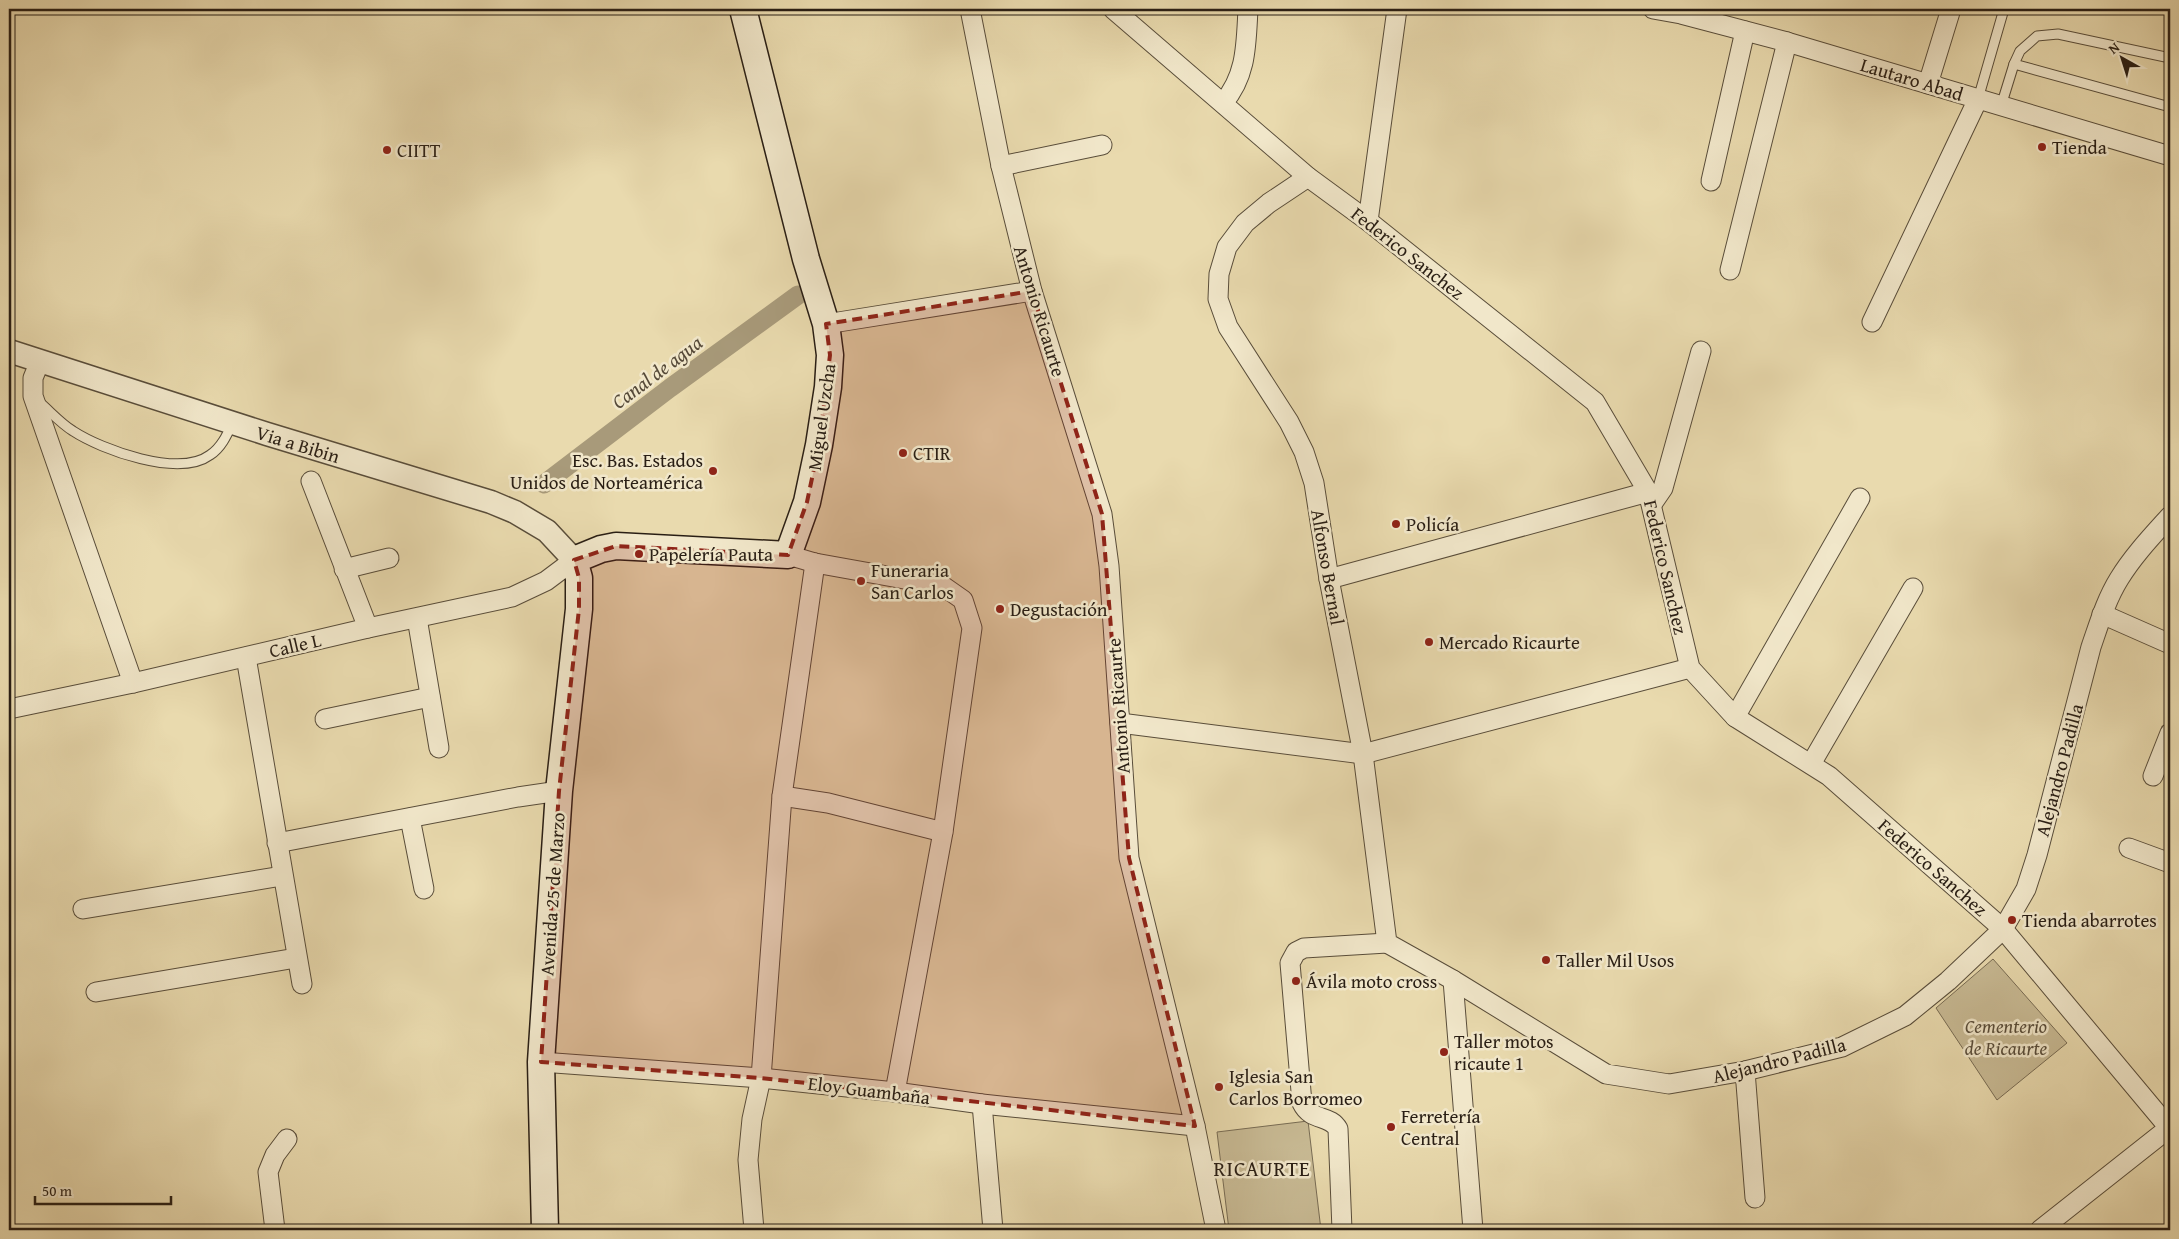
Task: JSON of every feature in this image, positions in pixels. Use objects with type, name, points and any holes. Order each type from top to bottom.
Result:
[{"type":"main road","name":"Miguel Uzcha","points":[[743,9],[806,259],[826,324],[830,355],[820,445],[807,502],[788,555]]},
{"type":"main road","points":[[574,560],[601,549],[616,546],[788,555]]},
{"type":"main road","name":"Avenida 25 de Marzo","points":[[545,1230],[541,1062],[559,791],[579,609],[579,578],[574,560]]},
{"type":"street","name":"Antonio Ricaurte","points":[[970,9],[1001,166],[1032,291],[1102,514],[1109,566],[1129,858],[1195,1126],[1216,1230]]},
{"type":"street","name":"Federico Sanchez","points":[[1113,9],[1308,177],[1368,221],[1595,402],[1650,498],[1690,668],[1735,717],[1829,776],[2003,929],[2170,1128]]},
{"type":"street","points":[[1222,104],[1241,75],[1246,44],[1248,9]]},
{"type":"street","points":[[1368,221],[1397,9]]},
{"type":"street","name":"Lautaro Abad","points":[[1653,9],[1675,11],[1787,42],[2170,156]]},
{"type":"street","points":[[1928,84],[1951,9]]},
{"type":"street","points":[[1711,181],[1745,31]]},
{"type":"street","points":[[1730,270],[1787,42]]},
{"type":"street","points":[[1872,322],[1978,99]]},
{"type":"street","points":[[1001,166],[1102,144]]},
{"type":"street","name":"Alfonso Bernal","points":[[1308,177],[1245,223],[1227,247],[1219,274],[1218,299],[1228,327],[1289,422],[1304,452],[1314,483],[1329,579],[1362,754],[1387,943]]},
{"type":"street","points":[[826,324],[1032,291]]},
{"type":"street","name":"Via a Bibin","points":[[9,351],[232,423],[491,502],[515,512],[547,531],[574,560]]},
{"type":"street","points":[[1329,579],[1650,498],[1663,488],[1700,351]]},
{"type":"street","points":[[40,361],[33,378],[33,396],[133,683]]},
{"type":"street","points":[[311,480],[368,628]]},
{"type":"street","points":[[1735,717],[1860,498]]},
{"type":"street","name":"Alejandro Padilla","points":[[1453,980],[1606,1074],[1669,1084],[1745,1071],[1842,1048],[1905,1016],[1948,981],[2003,929],[2026,889],[2102,614],[2119,579],[2143,546],[2170,516]]},
{"type":"street","points":[[788,555],[816,563],[943,586],[963,600],[972,628],[943,832],[895,1092]]},
{"type":"street","points":[[344,569],[389,558]]},
{"type":"street","name":"Calle L","points":[[9,709],[133,683],[512,596],[546,581],[574,560]]},
{"type":"street","points":[[754,1230],[748,1160],[752,1119],[761,1078],[782,796],[816,563]]},
{"type":"street","points":[[1811,764],[1913,588]]},
{"type":"street","points":[[2102,614],[2170,644]]},
{"type":"street","points":[[417,618],[438,748]]},
{"type":"street","points":[[246,657],[296,958],[302,984]]},
{"type":"street","points":[[1120,723],[1362,754],[1690,668]]},
{"type":"street","points":[[325,719],[430,697]]},
{"type":"street","points":[[2153,776],[2170,733]]},
{"type":"street","points":[[277,843],[518,796],[559,791]]},
{"type":"street","points":[[782,796],[828,803],[943,832]]},
{"type":"street","points":[[410,818],[424,888]]},
{"type":"street","points":[[2129,848],[2170,863]]},
{"type":"street","points":[[83,909],[282,876]]},
{"type":"street","points":[[1342,1230],[1338,1129],[1332,1121],[1311,1115],[1302,1103],[1290,963],[1296,952],[1304,948],[1387,943],[1453,980],[1472,1230]]},
{"type":"street","points":[[96,992],[296,958]]},
{"type":"street","name":"Eloy Guambaña","points":[[541,1062],[761,1078],[895,1092],[982,1104],[1195,1126]]},
{"type":"street","points":[[1745,1071],[1755,1198]]},
{"type":"street","points":[[982,1104],[993,1230]]},
{"type":"street","points":[[2040,1230],[2170,1128]]},
{"type":"street","points":[[275,1230],[268,1172],[275,1155],[287,1138]]},
{"type":"lane","points":[[1978,99],[2004,9]]},
{"type":"lane","points":[[2001,106],[2020,51],[2037,36],[2058,34],[2170,58]]},
{"type":"lane","points":[[2014,64],[2170,107]]},
{"type":"lane","points":[[33,396],[73,431],[114,450],[155,463],[187,464],[210,455],[225,438],[232,423]]},
{"type":"highlighted area","points":[[1032,291],[1102,514],[1129,858],[1195,1126],[761,1078],[541,1062],[559,791],[579,609],[579,578],[574,560],[616,546],[788,555],[807,502],[819,445],[830,355],[826,324]]},
{"type":"green space","name":"Cementerio de Ricaurte","points":[[1993,959],[2067,1043],[1997,1100],[1936,1008]]},
{"type":"green space","points":[[1308,1121],[1321,1230],[1229,1230],[1217,1132]]},
{"type":"waterway","name":"Canal de agua","points":[[544,484],[670,388],[798,295]]},
{"type":"place","name":"Tienda","points":[[2042,147]]},
{"type":"place","name":"CIITT","points":[[387,150]]},
{"type":"place","name":"CTIR","points":[[903,453]]},
{"type":"place","name":"Esc. Bas. Estados Unidos de Norteamérica","points":[[713,471]]},
{"type":"place","name":"Policía","points":[[1396,524]]},
{"type":"place","name":"Papelería Pauta","points":[[639,554]]},
{"type":"place","name":"Funeraria San Carlos","points":[[861,581]]},
{"type":"place","name":"Degustación","points":[[1000,609]]},
{"type":"place","name":"Mercado Ricaurte","points":[[1429,642]]},
{"type":"place","name":"Tienda abarrotes","points":[[2012,920]]},
{"type":"place","name":"Taller Mil Usos","points":[[1546,960]]},
{"type":"place","name":"Ávila moto cross","points":[[1296,981]]},
{"type":"place","name":"Taller motos ricaute 1","points":[[1444,1052]]},
{"type":"place","name":"Iglesia San Carlos Borromeo","points":[[1219,1087]]},
{"type":"place","name":"Ferretería Central","points":[[1391,1127]]},
{"type":"district","name":"RICAURTE","points":[[1262,1169]]}]
